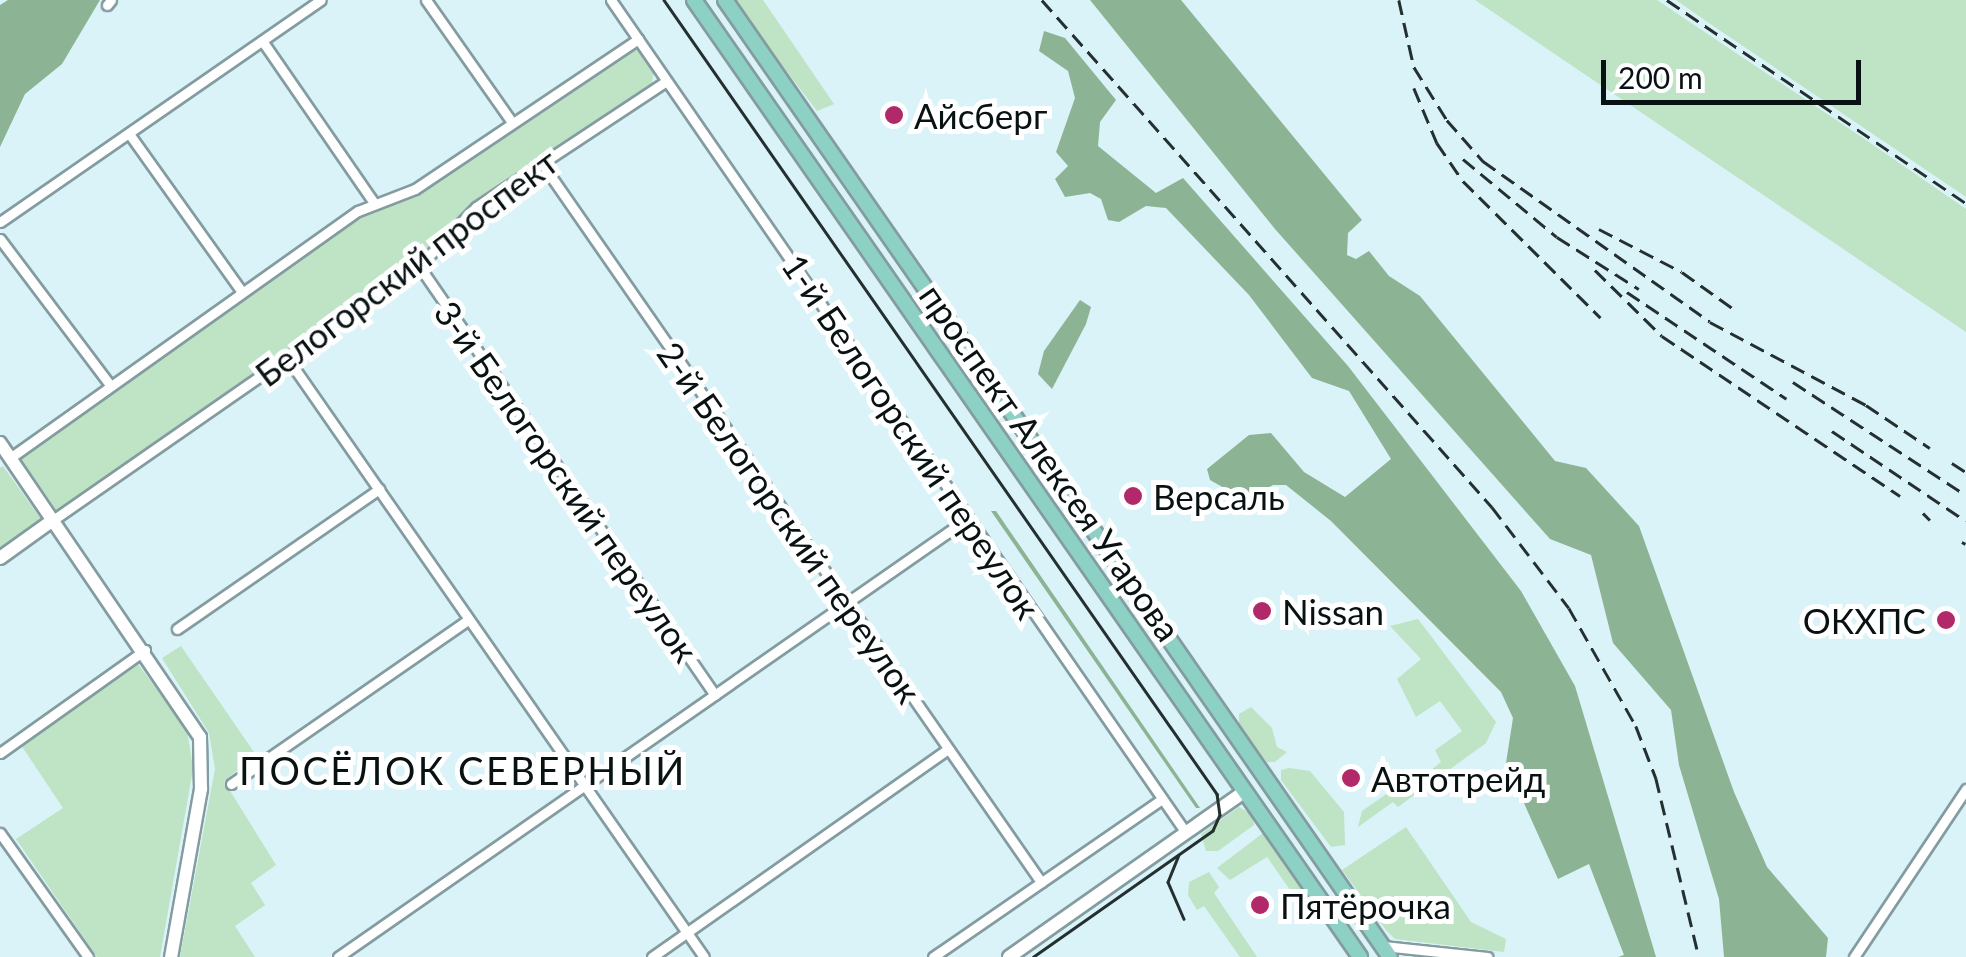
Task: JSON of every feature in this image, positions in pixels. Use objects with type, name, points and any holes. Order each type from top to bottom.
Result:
[{"type":"main road","name":"проспект Алексея Угарова","points":[[694,0],[1360,957]]},
{"type":"main road","name":"проспект Алексея Угарова","points":[[725,0],[1386,952]]},
{"type":"main road","points":[[0,444],[5,461],[54,520],[145,650],[189,717],[203,753],[170,957]]},
{"type":"main road","name":"Белогорский проспект","points":[[0,558],[54,520]]},
{"type":"main road","points":[[1009,957],[1265,776]]},
{"type":"street","points":[[0,222],[321,0]]},
{"type":"street","points":[[426,0],[511,121]]},
{"type":"street","name":"1-й Белогорский переулок","points":[[611,0],[955,490],[967,519],[1186,833]]},
{"type":"street","name":"Белогорский проспект","points":[[5,461],[374,203],[415,189],[638,38]]},
{"type":"street","points":[[263,42],[374,203]]},
{"type":"street","name":"Белогорский проспект","points":[[54,520],[418,266],[476,208],[666,82]]},
{"type":"street","points":[[130,135],[242,292]]},
{"type":"street","name":"2-й Белогорский переулок","points":[[541,162],[1040,882]]},
{"type":"street","points":[[0,239],[110,386]]},
{"type":"street","name":"3-й Белогорский переулок","points":[[418,266],[714,695]]},
{"type":"street","points":[[288,359],[704,957]]},
{"type":"street","points":[[177,630],[379,488]]},
{"type":"street","points":[[338,957],[967,519]]},
{"type":"street","points":[[231,784],[468,620]]},
{"type":"street","points":[[0,753],[145,650]]},
{"type":"street","points":[[652,957],[947,750]]},
{"type":"street","points":[[1854,957],[1966,789]]},
{"type":"street","points":[[933,957],[1162,799]]},
{"type":"street","points":[[0,833],[88,957]]},
{"type":"street","name":"проспект Алексея Угарова","points":[[1386,952],[1488,957]]},
{"type":"green space","points":[[8,0],[100,0],[62,64],[25,94],[0,147],[0,5]]},
{"type":"green space","points":[[732,0],[763,0],[834,104],[817,111]]},
{"type":"green space","points":[[1090,0],[1181,0],[1362,220],[1348,233],[1347,255],[1356,259],[1369,251],[1389,276],[1420,296],[1555,461],[1586,468],[1639,526],[1734,792],[1767,867],[1828,938],[1826,957],[1724,957],[1719,899],[1679,765],[1671,710],[1613,643],[1591,555],[1550,539],[1275,229]]},
{"type":"green space","points":[[1475,0],[1657,0],[1866,140],[1966,209],[1966,332]]},
{"type":"green space","points":[[1676,0],[1966,0],[1966,197],[1706,21]]},
{"type":"green space","points":[[1044,31],[1065,38],[1116,100],[1100,122],[1098,146],[1156,193],[1183,178],[1348,366],[1521,591],[1575,686],[1656,957],[1618,957],[1624,955],[1589,864],[1558,879],[1506,763],[1513,718],[1501,692],[1331,521],[1286,485],[1273,485],[1247,501],[1210,480],[1207,469],[1249,435],[1271,433],[1304,472],[1345,497],[1391,459],[1349,391],[1312,378],[1249,295],[1166,208],[1146,206],[1119,222],[1108,220],[1101,199],[1090,193],[1065,197],[1055,179],[1068,166],[1056,152],[1075,98],[1068,71],[1039,51]]},
{"type":"green space","points":[[626,50],[641,50],[654,72],[651,88],[467,211],[414,265],[58,512],[18,455],[363,211],[399,199]]},
{"type":"green space","points":[[1080,300],[1091,307],[1086,324],[1052,389],[1038,374],[1044,351]]},
{"type":"green space","points":[[3,466],[43,522],[0,552],[0,468]]},
{"type":"green space","points":[[991,511],[996,511],[1200,808],[1196,808]]},
{"type":"green space","points":[[1418,619],[1496,722],[1486,743],[1398,807],[1393,802],[1358,827],[1362,811],[1402,783],[1409,788],[1441,762],[1435,750],[1462,731],[1440,701],[1416,717],[1397,679],[1421,659],[1390,626]]},
{"type":"green space","points":[[181,646],[256,755],[224,781],[276,865],[251,883],[265,905],[235,926],[255,957],[180,957],[215,769],[209,733],[162,658]]},
{"type":"green space","points":[[138,664],[187,730],[193,769],[160,957],[97,957],[16,839],[63,808],[21,745]]},
{"type":"green space","points":[[1251,707],[1272,728],[1277,747],[1287,752],[1275,762],[1267,762],[1239,726],[1239,714]]},
{"type":"green space","points":[[1281,770],[1310,771],[1344,812],[1345,845],[1331,847],[1281,780]]},
{"type":"green space","points":[[1239,807],[1253,815],[1254,825],[1218,851],[1206,851],[1201,834]]},
{"type":"green space","points":[[1406,827],[1471,922],[1506,939],[1504,952],[1395,939],[1386,930],[1342,870]]},
{"type":"green space","points":[[1263,833],[1320,910],[1319,918],[1309,917],[1267,857],[1230,880],[1217,868]]},
{"type":"green space","points":[[1209,872],[1219,887],[1214,893],[1257,957],[1240,957],[1204,906],[1197,910],[1188,895],[1189,882]]},
{"type":"tram line","points":[[664,0],[1217,794],[1220,815],[1213,831],[1034,957]]},
{"type":"tram line","points":[[1179,855],[1168,882],[1184,919]]},
{"type":"railway","points":[[1042,0],[1492,507],[1569,608],[1636,726],[1656,778],[1699,957]]},
{"type":"railway","points":[[1399,0],[1414,67],[1447,120],[1483,161],[1710,322],[1866,405],[1930,448]]},
{"type":"railway","points":[[1667,0],[1966,203]]},
{"type":"railway","points":[[1414,88],[1437,143],[1463,181],[1601,318]]},
{"type":"railway","points":[[1463,159],[1557,237],[1639,289]]},
{"type":"railway","points":[[1599,229],[1682,272],[1735,310]]},
{"type":"railway","points":[[1595,270],[1662,336],[1900,496]]},
{"type":"railway","points":[[1627,292],[1787,399]]},
{"type":"railway","points":[[1793,382],[1966,495]]},
{"type":"railway","points":[[1832,431],[1966,521]]},
{"type":"railway","points":[[1952,463],[1966,472]]},
{"type":"railway","points":[[1923,513],[1930,520]]},
{"type":"railway","points":[[1962,542],[1966,544]]},
{"type":"place","name":"Айсберг","points":[[894,115]]},
{"type":"place","name":"Версаль","points":[[1133,496]]},
{"type":"place","name":"Nissan","points":[[1262,611]]},
{"type":"place","name":"ОКХПС","points":[[1946,620]]},
{"type":"place","name":"Автотрейд","points":[[1351,778]]},
{"type":"place","name":"Пятёрочка","points":[[1260,905]]},
{"type":"district","name":"ПОСЁЛОК СЕВЕРНЫЙ","points":[[463,771]]}]
